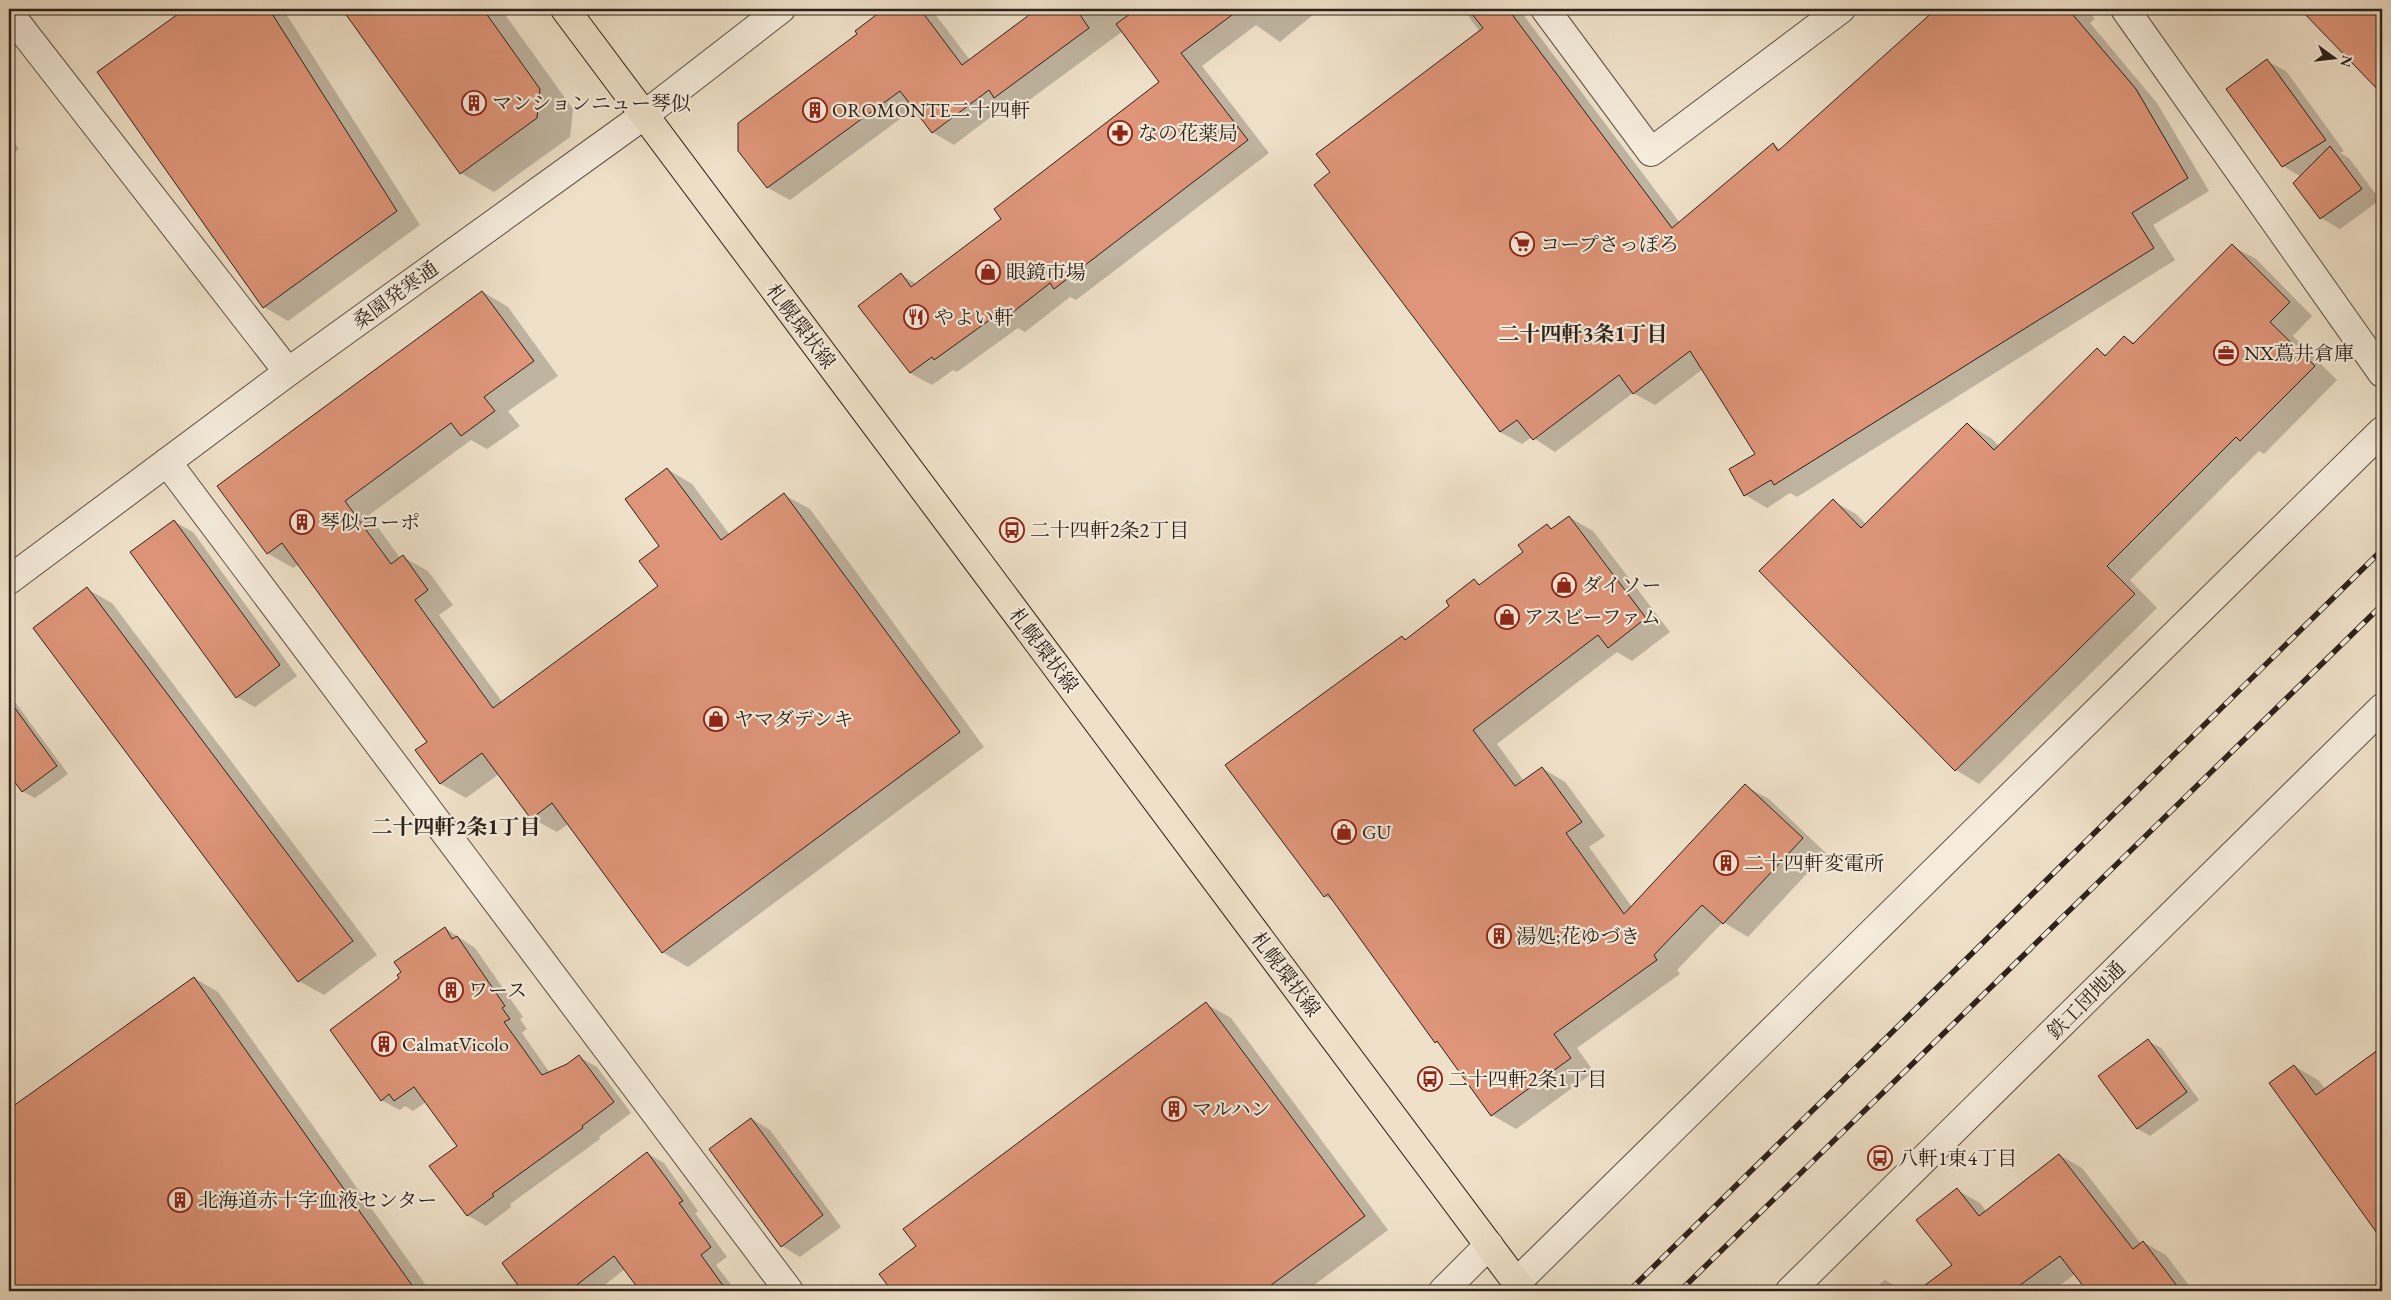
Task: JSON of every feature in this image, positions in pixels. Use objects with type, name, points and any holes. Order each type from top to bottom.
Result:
[{"type":"main road","name":"札幌環状線","points":[[565,9],[643,116],[1520,1287]]},
{"type":"street","name":"桑園発寒通","points":[[9,580],[288,372],[643,116],[780,9]]},
{"type":"street","points":[[1545,9],[1651,152],[1841,9]]},
{"type":"street","points":[[2126,9],[2382,373]]},
{"type":"street","points":[[9,13],[288,372]]},
{"type":"street","points":[[1520,1287],[2382,431]]},
{"type":"street","points":[[167,462],[789,1291]]},
{"type":"street","name":"鉄工団地通","points":[[1790,1291],[2382,708]]},
{"type":"street","points":[[1442,1291],[1489,1245]]},
{"type":"building","points":[[185,9],[269,9],[397,211],[263,308],[97,72]]},
{"type":"building","name":"マンションニュー琴似","points":[[342,9],[483,9],[540,89],[537,118],[460,174]]},
{"type":"building","points":[[884,9],[920,9],[962,65],[1037,9],[1076,9],[1089,28],[994,98],[989,90],[932,133],[900,91],[767,188],[738,151],[738,123],[857,34],[855,31]]},
{"type":"building","points":[[1137,9],[1240,9],[1181,53],[1248,140],[1054,289],[1050,283],[1003,320],[998,314],[934,360],[932,357],[910,373],[858,306],[901,273],[911,287],[1001,219],[994,209],[1159,82],[1116,24]]},
{"type":"building","points":[[1468,9],[1508,9],[1672,228],[1773,143],[1778,151],[1936,9],[2068,9],[2136,89],[2188,178],[2132,213],[2154,248],[1774,485],[1771,480],[1744,496],[1729,469],[1755,454],[1690,351],[1633,394],[1619,375],[1533,440],[1517,420],[1500,432],[1314,185],[1330,172],[1316,154],[1483,28]]},
{"type":"building","points":[[2300,9],[2382,9],[2382,94]]},
{"type":"building","points":[[2267,59],[2326,140],[2282,167],[2226,89]]},
{"type":"building","points":[[2330,146],[2362,189],[2320,219],[2293,183]]},
{"type":"building","points":[[2232,244],[2290,302],[2270,322],[2315,366],[2240,441],[2236,437],[2107,566],[2135,594],[1955,771],[1759,571],[1833,499],[1861,528],[1967,423],[1994,450],[2097,348],[2105,356],[2124,336],[2133,344]]},
{"type":"building","points":[[482,291],[534,361],[484,397],[495,411],[461,436],[451,423],[345,501],[391,564],[403,555],[428,590],[415,600],[493,708],[658,586],[639,561],[659,546],[625,499],[667,468],[721,540],[784,493],[960,732],[662,953],[552,803],[531,819],[482,753],[440,784],[415,750],[427,742],[282,543],[267,554],[217,486]]},
{"type":"building","points":[[1569,516],[1646,618],[1608,648],[1598,635],[1473,730],[1515,786],[1542,767],[1582,822],[1566,833],[1624,914],[1745,784],[1803,838],[1723,924],[1702,905],[1654,955],[1657,960],[1554,1034],[1571,1058],[1491,1116],[1437,1041],[1435,1043],[1328,894],[1324,897],[1225,765],[1402,636],[1405,640],[1449,606],[1446,601],[1474,579],[1479,585],[1523,552],[1518,545],[1547,524],[1551,529]]},
{"type":"building","points":[[174,520],[280,665],[236,698],[130,552]]},
{"type":"building","points":[[87,587],[353,941],[298,982],[33,628]]},
{"type":"building","points":[[9,700],[57,766],[22,792],[9,774]]},
{"type":"building","points":[[445,927],[452,939],[457,936],[505,1006],[502,1008],[510,1019],[504,1022],[542,1075],[567,1064],[579,1055],[614,1102],[582,1126],[583,1128],[492,1194],[494,1196],[467,1216],[429,1166],[457,1146],[414,1087],[394,1101],[389,1094],[381,1101],[330,1030],[399,978],[397,975],[401,972],[394,962]]},
{"type":"building","name":"北海道赤十字血液センター","points":[[194,977],[416,1291],[9,1291],[9,1109]]},
{"type":"building","name":"マルハン","points":[[1206,1002],[1365,1216],[1263,1291],[892,1291],[879,1274],[916,1246],[903,1229]]},
{"type":"building","points":[[2148,1039],[2187,1092],[2137,1129],[2098,1076]]},
{"type":"building","points":[[2382,1047],[2382,1240],[2269,1083],[2294,1065],[2316,1095]]},
{"type":"building","points":[[751,1118],[823,1215],[781,1247],[709,1149]]},
{"type":"building","points":[[647,1152],[683,1201],[679,1203],[711,1247],[701,1255],[727,1291],[640,1291],[614,1256],[569,1291],[522,1291],[502,1263]]},
{"type":"building","points":[[2059,1154],[2133,1249],[2143,1241],[2181,1291],[2087,1291],[2060,1256],[2012,1291],[1917,1291],[1952,1265],[1916,1220],[1957,1188],[1979,1216]]},
{"type":"railway","points":[[1629,1291],[2382,550]]},
{"type":"railway","points":[[1680,1291],[2382,605]]},
{"type":"place","name":"マンションニュー琴似","points":[[474,103]]},
{"type":"place","name":"OROMONTE二十四軒","points":[[815,110]]},
{"type":"place","name":"なの花薬局","points":[[1120,133]]},
{"type":"place","name":"コープさっぽろ","points":[[1522,244]]},
{"type":"place","name":"眼鏡市場","points":[[988,272]]},
{"type":"place","name":"やよい軒","points":[[916,317]]},
{"type":"place","name":"NX蔦井倉庫","points":[[2226,353]]},
{"type":"place","name":"琴似コーポ","points":[[302,522]]},
{"type":"place","name":"二十四軒2条2丁目","points":[[1012,530]]},
{"type":"place","name":"ダイソー","points":[[1564,585]]},
{"type":"place","name":"アスビーファム","points":[[1507,617]]},
{"type":"place","name":"ヤマダデンキ","points":[[716,719]]},
{"type":"place","name":"GU","points":[[1344,832]]},
{"type":"place","name":"二十四軒変電所","points":[[1726,863]]},
{"type":"place","name":"湯処;花ゆづき","points":[[1499,936]]},
{"type":"place","name":"ワース","points":[[451,990]]},
{"type":"place","name":"CalmatVicolo","points":[[384,1044]]},
{"type":"place","name":"二十四軒2条1丁目","points":[[1430,1079]]},
{"type":"place","name":"マルハン","points":[[1174,1109]]},
{"type":"place","name":"八軒1東4丁目","points":[[1880,1158]]},
{"type":"place","name":"北海道赤十字血液センター","points":[[180,1200]]},
{"type":"district","name":"二十四軒3条1丁目","points":[[1583,333]]},
{"type":"district","name":"二十四軒2条1丁目","points":[[456,826]]}]
